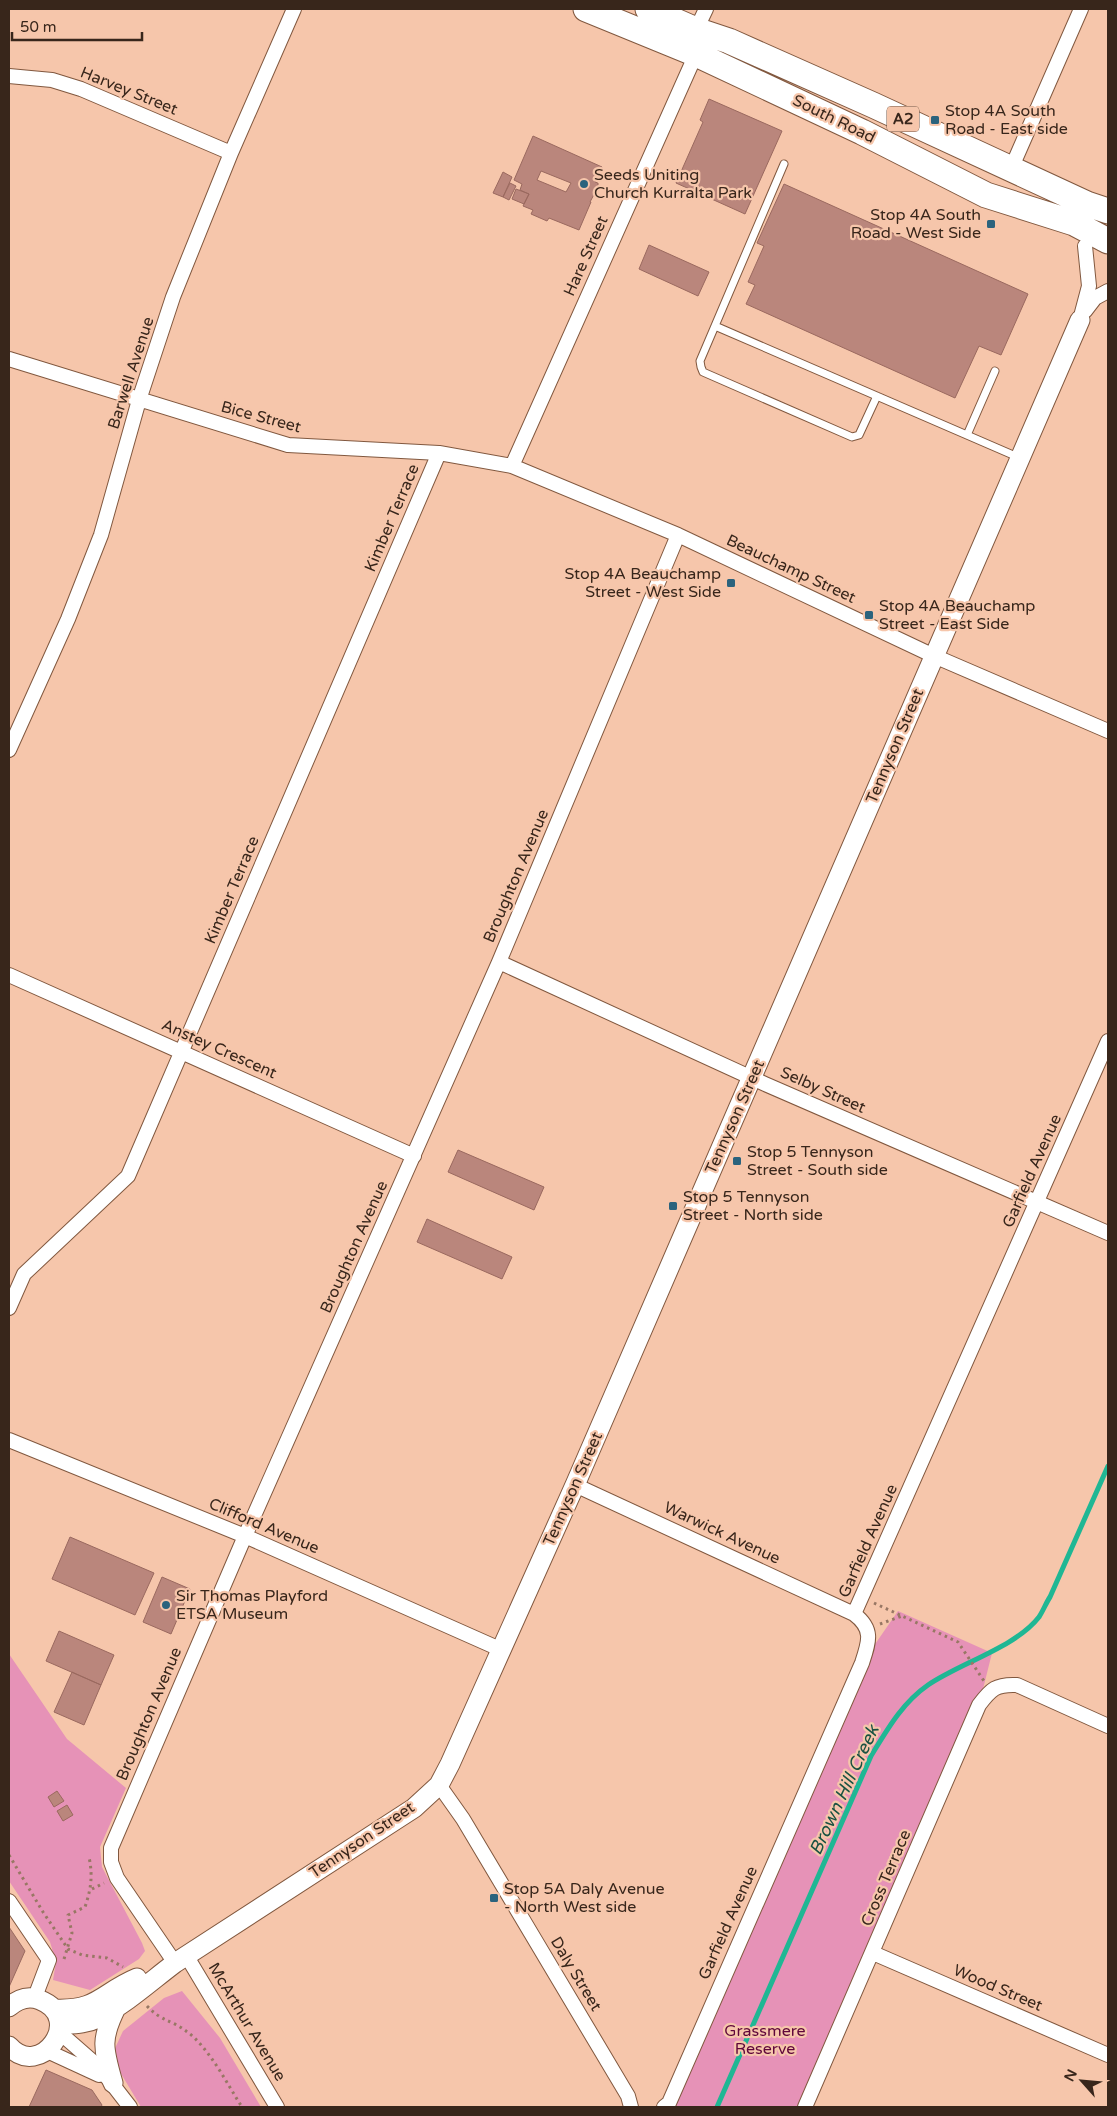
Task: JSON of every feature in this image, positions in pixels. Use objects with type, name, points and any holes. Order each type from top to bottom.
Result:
[{"type":"highway","name":"South Road","points":[[586,9],[699,31],[862,132],[986,195],[1096,244],[1108,260]]},
{"type":"highway","name":"South Road","points":[[648,9],[728,41],[855,97],[1087,204],[1108,211]]},
{"type":"street","name":"Barwell Avenue","points":[[9,750],[68,619],[101,535],[139,400],[173,297],[231,153],[294,9]]},
{"type":"street","points":[[1011,169],[1081,9]]},
{"type":"street","name":"Hare Street","points":[[512,466],[699,31]]},
{"type":"street","name":"Harvey Street","points":[[9,76],[52,80],[81,89],[231,153]]},
{"type":"street","name":"Tennyson Street","points":[[58,2022],[80,2024],[98,2018],[180,1959],[414,1808],[439,1785],[502,1650],[575,1485],[1080,320],[1089,286],[1096,244]]},
{"type":"street","name":"Tennyson Street","points":[[1080,320],[1095,298],[1108,291]]},
{"type":"street","name":"Bice Street","points":[[9,359],[288,445],[439,453],[512,466]]},
{"type":"street","name":"Kimber Terrace","points":[[9,1308],[24,1274],[128,1176],[439,453]]},
{"type":"street","name":"Beauchamp Street","points":[[512,466],[678,536],[934,656],[1108,730]]},
{"type":"street","name":"Broughton Avenue","points":[[180,1959],[117,1878],[111,1862],[111,1848],[245,1536],[499,962],[678,536]]},
{"type":"street","name":"Selby Street","points":[[499,962],[752,1078],[1108,1232]]},
{"type":"street","name":"Anstey Crescent","points":[[9,975],[414,1156]]},
{"type":"street","name":"Garfield Avenue","points":[[664,2107],[668,2103],[862,1663],[869,1643],[867,1630],[862,1620],[854,1614],[1108,1041]]},
{"type":"street","name":"Clifford Avenue","points":[[9,1440],[245,1536],[502,1650]]},
{"type":"street","name":"Warwick Avenue","points":[[575,1485],[854,1614]]},
{"type":"street","name":"Cross Terrace","points":[[806,2107],[979,1705],[990,1690],[1003,1685],[1017,1685],[1108,1726]]},
{"type":"street","name":"Daly Street","points":[[439,1785],[468,1828],[628,2096],[631,2107]]},
{"type":"street","points":[[9,1901],[49,1960],[35,1998]]},
{"type":"street","name":"Wood Street","points":[[873,1953],[1108,2055]]},
{"type":"street","name":"Tennyson Street","points":[[58,2022],[102,2000],[132,1980],[180,1959]]},
{"type":"street","name":"McArthur Avenue","points":[[180,1959],[277,2107]]},
{"type":"street","points":[[9,2007],[14,2002],[24,1998],[35,1998],[47,2002],[58,2022],[113,2083],[130,2107]]},
{"type":"street","points":[[113,2083],[107,2062],[104,2034],[117,2006]]},
{"type":"street","points":[[10,2050],[24,2056],[36,2056],[47,2051],[55,2042],[58,2022]]},
{"type":"street","points":[[47,2051],[80,2065],[113,2083]]},
{"type":"lane","points":[[784,164],[700,361],[700,367],[703,372],[852,438],[860,434],[877,396]]},
{"type":"lane","points":[[715,326],[1020,458]]},
{"type":"lane","points":[[967,435],[995,371]]},
{"type":"path","points":[[862,1597],[958,1642],[976,1670]]},
{"type":"path","points":[[878,1625],[902,1616]]},
{"type":"path","points":[[9,1854],[43,1912],[68,1949],[82,1955],[107,1958],[121,1965],[125,1970]]},
{"type":"path","points":[[62,1966],[72,1933],[68,1915],[85,1907],[91,1890],[92,1872],[89,1856]]},
{"type":"path","points":[[91,1890],[106,1881]]},
{"type":"path","points":[[145,2003],[156,2016],[186,2031],[203,2048],[242,2107]]},
{"type":"green space","name":"Grassmere Reserve","points":[[898,1611],[992,1653],[979,1705],[805,2107],[663,2107],[862,1663]]},
{"type":"green space","points":[[9,1654],[67,1739],[126,1788],[100,1847],[102,1867],[145,1951],[139,1959],[90,1990],[53,1980],[56,1962],[50,1942],[9,1881]]},
{"type":"green space","points":[[182,1991],[220,2038],[261,2107],[141,2107],[111,2057],[123,2031],[164,1998]]},
{"type":"building","points":[[709,99],[782,131],[745,214],[676,183],[703,122],[700,120]]},
{"type":"building","name":"Seeds Uniting Church Kurralta Park","points":[[533,136],[602,167],[595,182],[598,183],[598,187],[579,230],[549,218],[547,221],[531,214],[533,210],[523,206],[529,194],[520,190],[522,184],[514,180]],"holes":[[[541,171],[571,183],[566,192],[537,180]]]},
{"type":"building","points":[[503,172],[512,177],[503,197],[493,193]]},
{"type":"building","points":[[510,183],[516,186],[509,200],[503,197]]},
{"type":"building","points":[[784,184],[1028,294],[1001,355],[979,346],[955,398],[746,304],[755,285],[748,282],[764,246],[757,243]]},
{"type":"building","points":[[516,189],[529,194],[524,204],[512,199]]},
{"type":"building","points":[[649,245],[709,272],[698,296],[639,269]]},
{"type":"building","points":[[458,1150],[544,1187],[534,1210],[448,1172]]},
{"type":"building","points":[[427,1219],[512,1257],[502,1279],[417,1242]]},
{"type":"building","points":[[70,1537],[154,1573],[135,1615],[52,1579]]},
{"type":"building","name":"Sir Thomas Playford ETSA Museum","points":[[162,1577],[190,1589],[171,1634],[143,1622]]},
{"type":"building","points":[[59,1631],[114,1655],[101,1685],[46,1661]]},
{"type":"building","points":[[72,1672],[101,1685],[84,1725],[54,1712]]},
{"type":"building","points":[[57,1791],[64,1801],[54,1807],[48,1797]]},
{"type":"building","points":[[67,1805],[73,1815],[63,1821],[57,1811]]},
{"type":"building","points":[[9,1927],[25,1951],[9,1987]]},
{"type":"building","points":[[46,2070],[92,2090],[102,2105],[101,2107],[29,2107]]},
{"type":"waterway","name":"Brown Hill Creek","points":[[717,2107],[871,1756],[883,1736],[910,1700],[928,1685],[1002,1646],[1029,1628],[1039,1617],[1050,1597],[1108,1466]]},
{"type":"place","name":"Stop 4A South Road - East side","points":[[935,120]]},
{"type":"place","name":"Seeds Uniting Church Kurralta Park","points":[[584,184]]},
{"type":"place","name":"Stop 4A South Road - West Side","points":[[991,224]]},
{"type":"place","name":"Stop 4A Beauchamp Street - West Side","points":[[731,583]]},
{"type":"place","name":"Stop 4A Beauchamp Street - East Side","points":[[869,615]]},
{"type":"place","name":"Stop 5 Tennyson Street - South side","points":[[737,1161]]},
{"type":"place","name":"Stop 5 Tennyson Street - North side","points":[[673,1206]]},
{"type":"place","name":"Sir Thomas Playford ETSA Museum","points":[[166,1605]]},
{"type":"place","name":"Stop 5A Daly Avenue - North West side","points":[[494,1898]]}]
